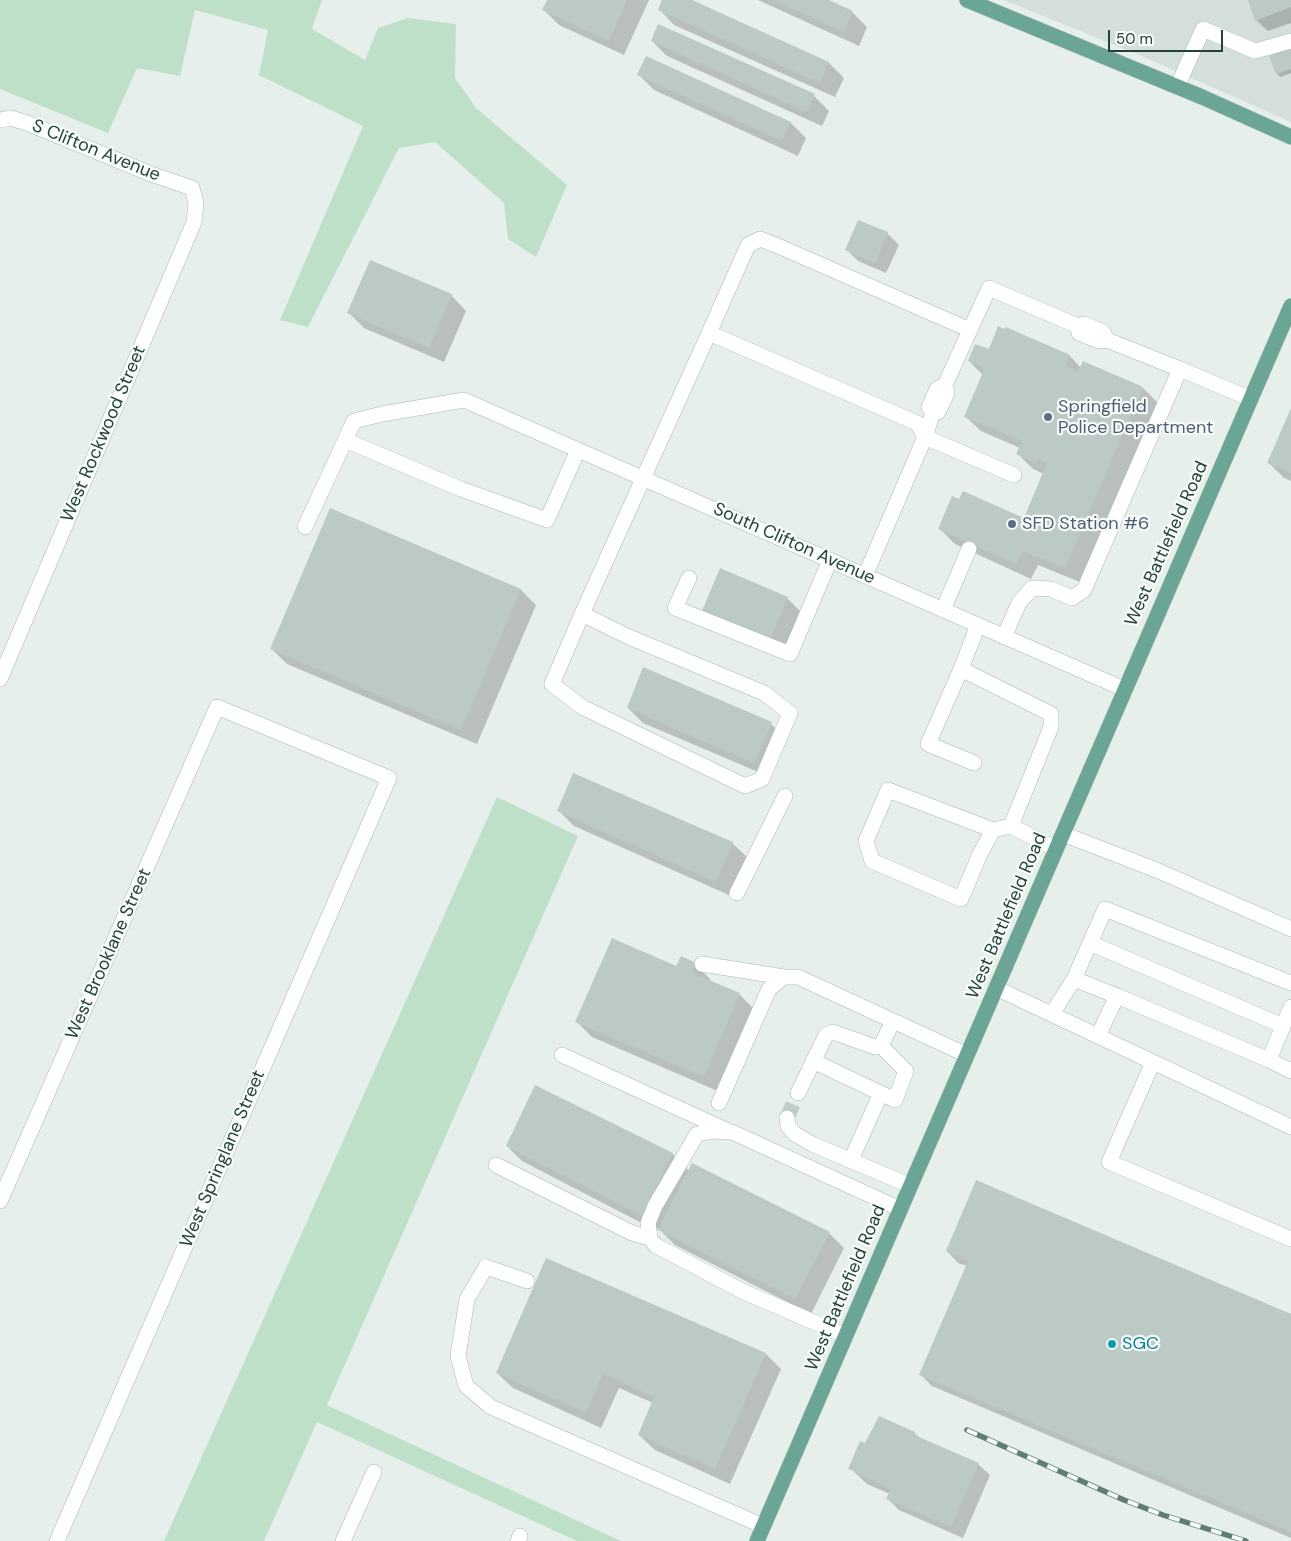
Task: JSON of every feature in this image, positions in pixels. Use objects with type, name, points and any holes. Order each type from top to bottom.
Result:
[{"type":"main road","points":[[967,0],[1177,87],[1291,137]]},
{"type":"main road","name":"West Battlefield Road","points":[[757,1541],[1291,306]]},
{"type":"street","points":[[1177,87],[1203,29],[1255,51],[1291,41]]},
{"type":"street","name":"S Clifton Avenue","points":[[0,120],[11,118],[27,123],[151,174],[192,188]]},
{"type":"street","name":"West Rockwood Street","points":[[0,679],[194,222],[196,203],[192,188]]},
{"type":"street","points":[[582,614],[629,637],[764,693],[790,713],[762,779],[745,786],[582,707],[552,684],[582,614],[748,245],[760,239],[970,330]]},
{"type":"street","points":[[866,576],[925,437],[933,412],[938,412],[943,402],[947,393],[945,385],[989,288],[1078,326],[1079,333],[1099,341],[1107,340],[1251,399]]},
{"type":"street","points":[[709,333],[917,423],[925,437],[1014,475]]},
{"type":"street","points":[[1004,637],[1019,602],[1032,588],[1050,588],[1072,598],[1084,590],[1180,369]]},
{"type":"street","name":"South Clifton Avenue","points":[[345,440],[354,421],[382,414],[464,400],[1124,689]]},
{"type":"street","points":[[305,527],[345,440],[461,489],[547,520],[578,450]]},
{"type":"street","points":[[943,610],[969,549]]},
{"type":"street","points":[[689,578],[675,608],[790,654],[830,560]]},
{"type":"street","points":[[974,763],[928,744],[978,625]]},
{"type":"street","points":[[961,669],[1051,714],[1051,726],[1011,826]]},
{"type":"street","name":"West Springlane Street","points":[[57,1541],[388,778],[217,707]]},
{"type":"street","name":"West Brooklane Street","points":[[0,1200],[217,707]]},
{"type":"street","points":[[993,830],[980,854],[961,898],[872,861],[866,841],[888,790],[993,830],[1011,826],[1056,849]]},
{"type":"street","points":[[737,893],[786,796]]},
{"type":"street","points":[[1063,834],[1154,869],[1291,930]]},
{"type":"street","points":[[1052,1014],[1074,979],[1105,909],[1291,983]]},
{"type":"street","points":[[1090,943],[1285,1029]]},
{"type":"street","points":[[702,964],[784,977],[798,977],[967,1055]]},
{"type":"street","points":[[719,1104],[769,989],[784,977]]},
{"type":"street","points":[[1074,979],[1291,1070]]},
{"type":"street","points":[[996,988],[1291,1126]]},
{"type":"street","points":[[1098,1036],[1117,996]]},
{"type":"street","points":[[1269,1060],[1285,1029],[1291,1007]]},
{"type":"street","points":[[881,1046],[893,1021]]},
{"type":"street","points":[[798,1093],[826,1035],[833,1032],[875,1047],[881,1046]]},
{"type":"street","points":[[813,1060],[895,1100],[906,1071],[881,1046]]},
{"type":"street","points":[[562,1055],[900,1209]]},
{"type":"street","points":[[1153,1062],[1109,1162],[1291,1239]]},
{"type":"street","points":[[848,1159],[881,1093]]},
{"type":"street","points":[[787,1118],[788,1126],[795,1134],[911,1186]]},
{"type":"street","points":[[732,1132],[713,1131],[697,1134],[655,1206],[648,1222],[650,1238],[655,1245],[742,1290],[846,1336]]},
{"type":"street","points":[[496,1165],[632,1233],[650,1238]]},
{"type":"street","points":[[527,1281],[486,1267],[467,1299],[458,1356],[466,1386],[491,1407],[763,1526]]},
{"type":"street","points":[[343,1541],[374,1472]]},
{"type":"shaded area","points":[[1004,0],[1291,0],[1291,122],[1139,55]]},
{"type":"green space","points":[[0,0],[322,0],[312,29],[365,60],[378,28],[408,18],[456,24],[455,78],[476,108],[567,185],[536,257],[508,239],[504,203],[435,142],[399,148],[308,327],[280,320],[363,126],[259,75],[268,30],[195,10],[180,76],[137,68],[108,133],[0,89]]},
{"type":"green space","points":[[497,797],[578,836],[327,1405],[621,1541],[577,1541],[317,1422],[264,1541],[164,1541]]},
{"type":"building","points":[[547,0],[627,0],[609,41],[542,10]]},
{"type":"building","points":[[662,0],[692,0],[829,62],[820,83],[658,10]]},
{"type":"building","points":[[774,0],[829,0],[853,11],[844,32]]},
{"type":"building","points":[[1248,0],[1291,0],[1291,7],[1255,21]]},
{"type":"building","points":[[658,24],[815,94],[807,112],[651,41]]},
{"type":"building","points":[[1291,48],[1291,69],[1276,74],[1269,56]]},
{"type":"building","points":[[646,56],[791,122],[782,141],[637,75]]},
{"type":"building","points":[[858,220],[888,232],[875,263],[845,250]]},
{"type":"building","points":[[370,260],[452,294],[429,348],[347,313]]},
{"type":"building","name":"Springfield Police Department","points":[[998,326],[1004,329],[1006,327],[1070,355],[1065,366],[1078,372],[1083,361],[1143,387],[1065,568],[1022,551],[1016,564],[938,529],[952,496],[959,499],[963,491],[1024,518],[1047,463],[1038,459],[1035,463],[1016,454],[1022,441],[964,417],[983,372],[982,367],[968,361],[975,344],[989,349]]},
{"type":"building","points":[[1291,408],[1291,473],[1267,463]]},
{"type":"building","points":[[330,508],[521,589],[461,730],[270,649]]},
{"type":"building","points":[[720,568],[788,597],[769,642],[702,611]]},
{"type":"building","points":[[643,667],[772,722],[754,763],[627,708]]},
{"type":"building","points":[[573,773],[733,842],[716,882],[557,811]]},
{"type":"building","points":[[612,938],[676,966],[681,956],[696,963],[692,973],[740,993],[704,1077],[575,1022]]},
{"type":"building","points":[[535,1085],[673,1153],[642,1216],[506,1146]]},
{"type":"building","points":[[692,1163],[830,1232],[795,1299],[658,1230]]},
{"type":"building","name":"SGC","points":[[976,1180],[1291,1314],[1291,1532],[919,1375],[968,1261],[946,1251]]},
{"type":"building","points":[[546,1258],[766,1353],[715,1469],[638,1435],[654,1397],[603,1373],[586,1413],[496,1373]]},
{"type":"building","points":[[879,1416],[915,1432],[914,1435],[979,1463],[951,1527],[886,1499],[891,1489],[848,1469],[860,1441],[865,1443]]},
{"type":"tunnel","points":[[787,1118],[798,1093]]},
{"type":"railway","points":[[967,1430],[1124,1500],[1163,1515],[1246,1541]]},
{"type":"place","name":"Springfield Police Department","points":[[1048,417]]},
{"type":"place","name":"SFD Station #6","points":[[1012,524]]},
{"type":"place","name":"SGC","points":[[1112,1344]]}]
